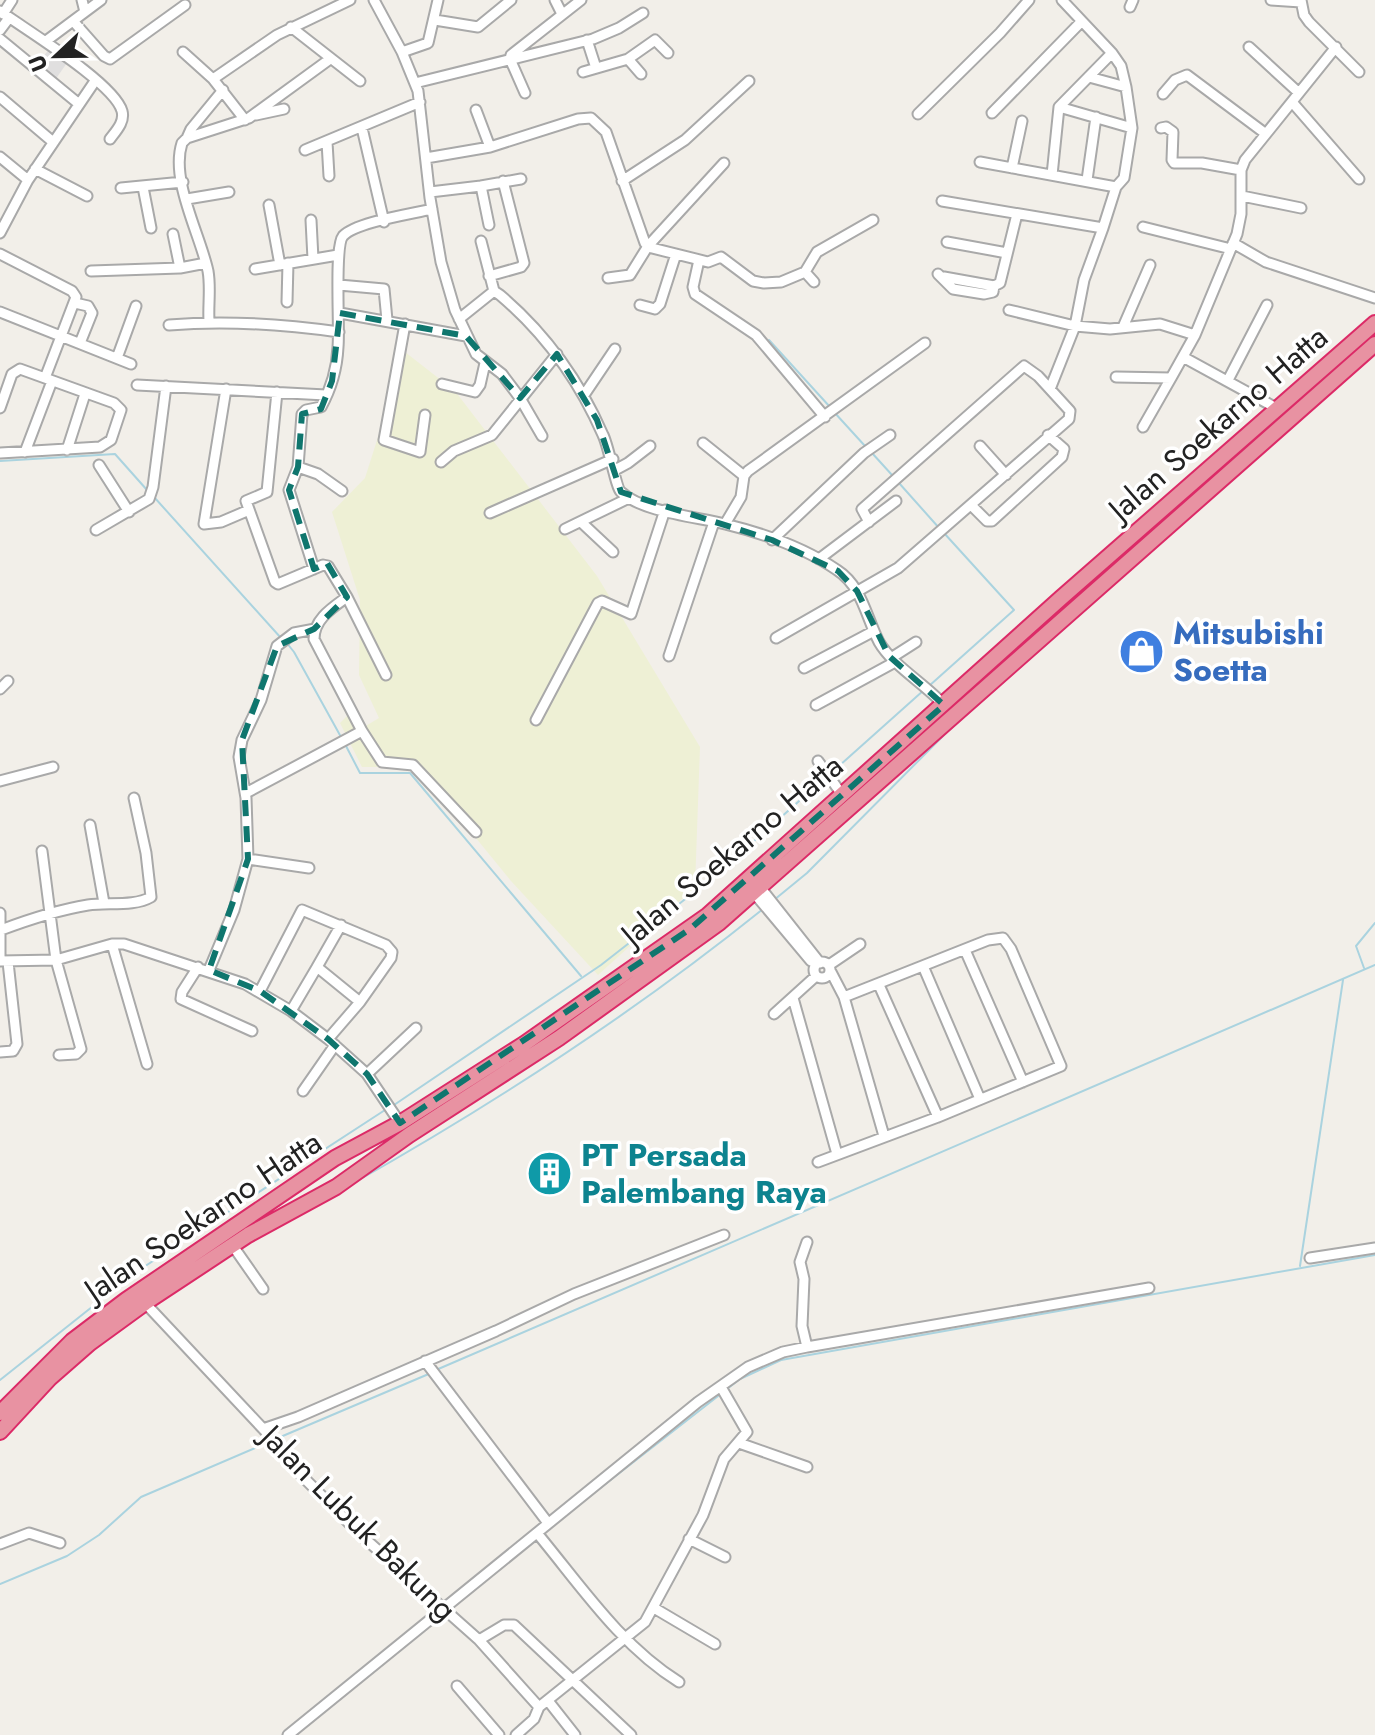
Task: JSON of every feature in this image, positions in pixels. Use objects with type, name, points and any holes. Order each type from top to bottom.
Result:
[{"type":"highway","name":"Jalan Soekarno Hatta","points":[[0,1432],[50,1378],[90,1343],[149,1307],[233,1246],[336,1187],[650,966],[1375,323]]},
{"type":"highway","name":"Jalan Soekarno Hatta","points":[[0,1413],[72,1341],[126,1300],[324,1165],[650,966],[760,894],[952,715],[1375,344]]},
{"type":"street","points":[[0,30],[12,0]]},
{"type":"street","points":[[82,0],[85,12]]},
{"type":"street","points":[[46,41],[101,0]]},
{"type":"street","points":[[213,79],[291,27],[350,0]]},
{"type":"street","points":[[402,52],[428,43],[438,0]]},
{"type":"street","points":[[435,20],[478,27],[511,0]]},
{"type":"street","points":[[555,0],[562,14]]},
{"type":"street","points":[[525,93],[510,61],[512,54],[581,0]]},
{"type":"street","points":[[918,114],[1029,0]]},
{"type":"street","points":[[1050,389],[1075,326],[1084,280],[1116,187],[1124,178],[1132,128],[1121,66],[1062,0]]},
{"type":"street","points":[[1271,0],[1301,1],[1309,22],[1359,72]]},
{"type":"street","points":[[379,3],[415,83],[420,102],[441,262],[459,319],[476,354],[502,374],[542,436]]},
{"type":"street","points":[[74,22],[110,59],[185,5]]},
{"type":"street","points":[[415,83],[607,34],[643,13]]},
{"type":"street","points":[[4,14],[46,41],[95,81],[122,110],[120,127],[110,139]]},
{"type":"street","points":[[992,113],[1081,22]]},
{"type":"street","points":[[291,27],[360,81]]},
{"type":"street","points":[[0,39],[79,104]]},
{"type":"street","points":[[587,40],[596,68]]},
{"type":"street","points":[[583,72],[628,59],[655,40],[668,53]]},
{"type":"street","points":[[1249,47],[1296,98],[1359,179]]},
{"type":"street","points":[[1143,427],[1195,335],[1232,246],[1241,214],[1241,170],[1245,160],[1336,47]]},
{"type":"street","points":[[183,52],[250,117]]},
{"type":"street","points":[[1052,175],[1059,107],[1112,53]]},
{"type":"street","points":[[250,117],[330,59]]},
{"type":"street","points":[[628,59],[641,74]]},
{"type":"street","points":[[1163,94],[1175,80],[1187,75],[1266,134]]},
{"type":"street","points":[[1089,77],[1126,87]]},
{"type":"street","points":[[0,233],[28,180],[95,81]]},
{"type":"street","points":[[622,181],[685,140],[749,81]]},
{"type":"street","points":[[209,321],[210,285],[192,224],[180,148],[195,123],[223,90]]},
{"type":"street","points":[[0,97],[53,142]]},
{"type":"street","points":[[305,150],[420,102]]},
{"type":"street","points":[[1059,107],[1132,128]]},
{"type":"street","points":[[187,138],[284,109]]},
{"type":"street","points":[[476,110],[490,147]]},
{"type":"street","points":[[1087,180],[1096,117]]},
{"type":"street","points":[[426,158],[490,147],[578,119],[591,118],[606,132],[639,232],[648,246],[710,262],[721,257],[759,283],[781,282],[805,272],[817,252],[873,220]]},
{"type":"street","points":[[1012,168],[1022,121]]},
{"type":"street","points":[[1161,128],[1166,127],[1173,132],[1174,163],[1202,163],[1241,170]]},
{"type":"street","points":[[362,128],[384,222]]},
{"type":"street","points":[[327,142],[329,176]]},
{"type":"street","points":[[0,157],[28,180]]},
{"type":"street","points":[[980,162],[1116,187]]},
{"type":"street","points":[[608,278],[630,275],[648,246],[724,163]]},
{"type":"street","points":[[35,169],[87,196]]},
{"type":"street","points":[[430,192],[521,179]]},
{"type":"street","points":[[489,276],[521,267],[524,263],[503,181]]},
{"type":"street","points":[[121,188],[183,182]]},
{"type":"street","points":[[481,186],[489,225]]},
{"type":"street","points":[[143,187],[151,228]]},
{"type":"street","points":[[187,199],[229,192]]},
{"type":"street","points":[[1242,196],[1301,208]]},
{"type":"street","points":[[942,201],[1103,228]]},
{"type":"street","points":[[269,205],[284,264],[287,302]]},
{"type":"street","points":[[314,569],[289,490],[298,467],[302,414],[319,407],[325,399],[335,369],[341,240],[346,234],[432,209]]},
{"type":"street","points":[[941,276],[953,289],[984,294],[993,292],[994,286],[1003,277],[1017,214]]},
{"type":"street","points":[[311,220],[313,259]]},
{"type":"street","points":[[1143,227],[1232,246],[1266,262],[1375,298]]},
{"type":"street","points":[[173,234],[180,268]]},
{"type":"street","points":[[481,241],[494,291],[519,311],[557,354],[584,395],[614,464],[618,489],[629,498],[725,524],[819,559],[847,578],[857,591],[874,631],[893,660],[922,682],[944,705]]},
{"type":"street","points":[[947,242],[1007,253]]},
{"type":"street","points":[[0,254],[72,291],[76,297],[25,452]]},
{"type":"street","points":[[640,305],[655,309],[660,304],[676,254]]},
{"type":"street","points":[[255,269],[338,255]]},
{"type":"street","points":[[699,260],[693,290],[695,294],[756,335],[829,413]]},
{"type":"street","points":[[91,271],[180,268],[206,263]]},
{"type":"street","points":[[1123,327],[1150,265]]},
{"type":"street","points":[[805,272],[814,282]]},
{"type":"street","points":[[339,285],[384,289],[387,320]]},
{"type":"street","points":[[459,319],[494,291]]},
{"type":"street","points":[[75,303],[88,306],[92,313],[80,343]]},
{"type":"street","points":[[1228,380],[1267,305]]},
{"type":"street","points":[[117,358],[136,306]]},
{"type":"street","points":[[1009,310],[1075,326],[1110,329],[1167,325],[1195,335]]},
{"type":"street","points":[[0,312],[131,364]]},
{"type":"street","points":[[340,313],[466,336]]},
{"type":"street","points":[[169,325],[209,321],[282,324],[339,332]]},
{"type":"street","points":[[405,324],[384,440],[420,452],[425,415]]},
{"type":"street","points":[[725,524],[741,497],[744,476],[758,463],[925,343]]},
{"type":"street","points":[[584,395],[615,349]]},
{"type":"street","points":[[441,462],[454,451],[489,437],[557,354]]},
{"type":"street","points":[[1183,357],[1278,409]]},
{"type":"street","points":[[442,384],[476,391],[485,363]]},
{"type":"street","points":[[776,638],[898,568],[1071,416],[1067,407],[1029,367],[1024,366],[862,509],[869,522]]},
{"type":"street","points":[[0,408],[15,371],[22,370],[116,404],[121,414],[108,444],[95,448],[0,453]]},
{"type":"street","points":[[1116,377],[1171,378]]},
{"type":"street","points":[[137,385],[277,392],[325,399]]},
{"type":"street","points":[[96,530],[129,512],[150,495],[166,386]]},
{"type":"street","points":[[226,389],[204,524],[221,522],[249,510]]},
{"type":"street","points":[[277,392],[267,492],[246,500],[275,583],[328,566],[386,675]]},
{"type":"street","points":[[67,450],[85,394]]},
{"type":"street","points":[[772,540],[867,450],[890,435]]},
{"type":"street","points":[[971,505],[987,521],[992,521],[1065,454],[1064,449],[1048,435]]},
{"type":"street","points":[[703,443],[744,476]]},
{"type":"street","points":[[490,513],[614,464],[628,463],[650,446]]},
{"type":"street","points":[[980,446],[1006,475]]},
{"type":"street","points":[[99,465],[129,512]]},
{"type":"street","points":[[298,467],[318,474],[342,491]]},
{"type":"street","points":[[565,529],[629,498]]},
{"type":"street","points":[[819,559],[896,501]]},
{"type":"street","points":[[536,720],[598,603],[602,601],[631,614],[665,510]]},
{"type":"street","points":[[581,522],[613,552]]},
{"type":"street","points":[[669,656],[714,522]]},
{"type":"street","points":[[347,597],[329,609],[315,629],[315,643],[362,731],[382,762],[413,765],[476,832]]},
{"type":"street","points":[[209,970],[234,910],[248,859],[246,793],[240,748],[261,700],[272,657],[284,639],[306,629],[315,629]]},
{"type":"street","points":[[804,668],[874,631]]},
{"type":"street","points":[[816,705],[893,660],[916,642]]},
{"type":"street","points":[[0,689],[8,681]]},
{"type":"street","points":[[246,793],[362,731]]},
{"type":"street","points":[[818,761],[843,796]]},
{"type":"street","points":[[0,781],[53,767]]},
{"type":"street","points":[[1,930],[50,913],[104,903],[143,901],[151,896],[146,853],[134,798]]},
{"type":"street","points":[[90,825],[104,903]]},
{"type":"street","points":[[42,851],[56,960],[81,1049],[76,1054],[59,1055]]},
{"type":"street","points":[[248,859],[309,868]]},
{"type":"street","points":[[760,894],[844,997],[884,1136]]},
{"type":"street","points":[[260,991],[301,911],[306,910],[386,945],[392,952],[303,1091]]},
{"type":"street","points":[[0,915],[3,961],[16,1047],[12,1052],[0,1052]]},
{"type":"street","points":[[291,1011],[341,925]]},
{"type":"street","points":[[818,1162],[1061,1066],[1011,949],[1003,938],[844,997]]},
{"type":"street","points":[[3,961],[56,960],[112,944],[135,946],[209,970],[260,991],[332,1042],[367,1074],[397,1119]]},
{"type":"street","points":[[112,944],[147,1064]]},
{"type":"street","points":[[774,1014],[822,968],[860,944]]},
{"type":"street","points":[[965,950],[1023,1082]]},
{"type":"street","points":[[923,966],[980,1099]]},
{"type":"street","points":[[198,967],[182,992],[181,999],[252,1031]]},
{"type":"street","points":[[317,967],[360,1002]]},
{"type":"street","points":[[879,985],[938,1117]]},
{"type":"street","points":[[793,998],[837,1154]]},
{"type":"street","points":[[367,1074],[416,1028]]},
{"type":"street","points":[[265,1431],[427,1363],[574,1294],[724,1235]]},
{"type":"street","points":[[807,1242],[800,1262],[804,1279],[802,1326],[807,1347]]},
{"type":"street","points":[[233,1246],[263,1289]]},
{"type":"street","points":[[1310,1258],[1375,1248]]},
{"type":"street","points":[[288,1735],[548,1523],[748,1367],[783,1352],[807,1347],[1149,1288]]},
{"type":"street","name":"Jalan Lubuk Bakung","points":[[149,1307],[265,1431],[281,1453],[362,1536],[445,1608],[575,1735]]},
{"type":"street","points":[[427,1363],[548,1523]]},
{"type":"street","points":[[518,1734],[544,1705],[645,1622],[654,1608],[713,1494],[724,1459],[747,1432],[722,1388]]},
{"type":"street","points":[[739,1443],[807,1467]]},
{"type":"street","points":[[0,1544],[29,1533],[60,1543]]},
{"type":"street","points":[[537,1534],[625,1640],[653,1665],[679,1682]]},
{"type":"street","points":[[689,1539],[725,1557]]},
{"type":"street","points":[[654,1608],[715,1644]]},
{"type":"street","points":[[479,1640],[511,1623],[631,1735]]},
{"type":"street","points":[[457,1686],[499,1735]]},
{"type":"highlighted area","points":[[340,313],[360,315],[466,336],[520,398],[557,354],[597,420],[621,492],[772,540],[838,571],[857,591],[889,656],[944,705],[690,929],[400,1123],[367,1074],[328,1039],[260,991],[209,970],[248,859],[242,740],[277,646],[314,629],[347,597],[327,563],[314,569],[289,490],[298,467],[302,414],[321,409],[332,381]]},
{"type":"shaded area","points":[[52,46],[69,60],[55,80],[36,65]]},
{"type":"green space","points":[[405,352],[455,391],[597,576],[700,747],[695,887],[598,975],[511,881],[418,767],[362,767],[340,723],[350,713],[359,730],[379,718],[359,675],[360,600],[332,512],[365,478]]},
{"type":"waterway","points":[[769,340],[830,407]]},
{"type":"waterway","points":[[834,412],[865,446]]},
{"type":"waterway","points":[[872,453],[892,475]]},
{"type":"waterway","points":[[0,461],[115,454],[147,490]]},
{"type":"waterway","points":[[774,900],[807,873],[948,731],[1250,464]]},
{"type":"waterway","points":[[899,483],[940,529]]},
{"type":"waterway","points":[[154,497],[281,638]]},
{"type":"waterway","points":[[929,686],[1014,610],[944,533]]},
{"type":"waterway","points":[[286,642],[341,737]]},
{"type":"waterway","points":[[830,774],[924,690]]},
{"type":"waterway","points":[[346,746],[360,773],[410,773],[581,976]]},
{"type":"waterway","points":[[394,1105],[601,965],[716,875],[825,778]]},
{"type":"waterway","points":[[350,1185],[562,1055],[665,984],[763,909]]},
{"type":"waterway","points":[[1364,968],[1356,946],[1375,923]]},
{"type":"waterway","points":[[436,1370],[1375,965]]},
{"type":"waterway","points":[[1300,1266],[1343,980]]},
{"type":"waterway","points":[[0,1380],[136,1272],[385,1110]]},
{"type":"waterway","points":[[249,1243],[264,1234]]},
{"type":"waterway","points":[[727,1389],[740,1379],[781,1360],[1375,1255]]},
{"type":"waterway","points":[[94,1349],[147,1311]]},
{"type":"waterway","points":[[278,1438],[431,1373]]},
{"type":"waterway","points":[[572,1510],[722,1393]]},
{"type":"waterway","points":[[0,1584],[67,1556],[99,1535],[141,1497],[269,1442]]},
{"type":"place","name":"Mitsubishi Soetta","points":[[1142,651]]},
{"type":"place","name":"PT Persada Palembang Raya","points":[[550,1173]]}]
